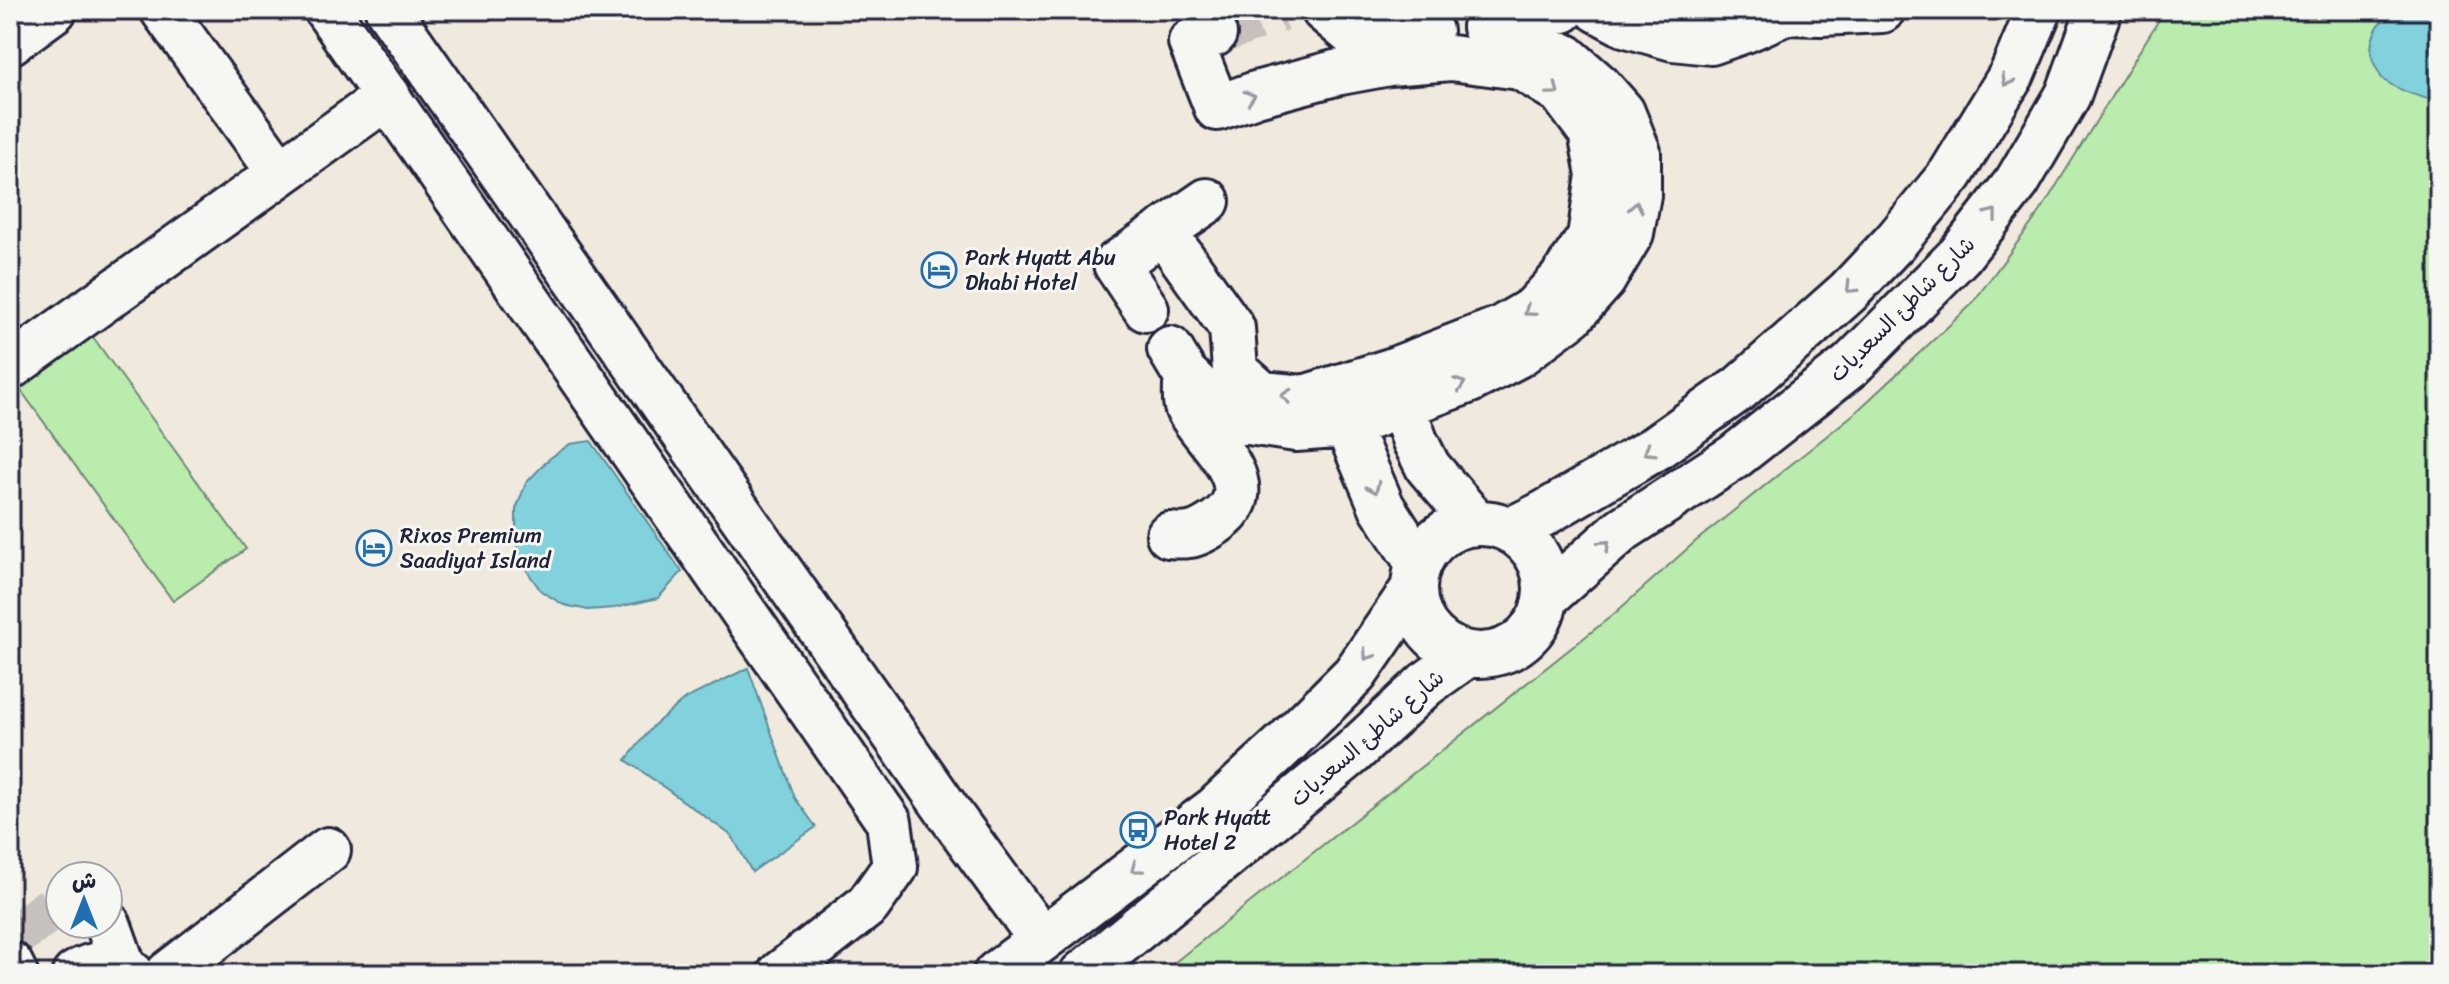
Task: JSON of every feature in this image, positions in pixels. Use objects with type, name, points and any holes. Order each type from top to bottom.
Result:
[{"type":"street","points":[[10,42],[54,10]]},
{"type":"street","points":[[163,10],[280,173]]},
{"type":"street","points":[[327,10],[889,822],[895,867],[868,905],[780,974]]},
{"type":"street","points":[[388,10],[916,766],[1041,939]]},
{"type":"street","points":[[1324,10],[1355,36],[1471,30],[1563,10]]},
{"type":"street","points":[[1598,10],[1624,24],[1673,38],[1711,42],[1786,12],[1882,10]]},
{"type":"street","points":[[996,974],[1215,809],[1287,742],[1355,674],[1415,577],[1427,547],[1441,534],[1457,526],[1493,526],[1543,514],[1654,449],[1740,388],[1848,292],[1896,241],[1951,174],[2012,74],[2039,10]]},
{"type":"street","name":"شارع شاطئ السعديات","points":[[1546,597],[1623,529],[1734,457],[1851,365],[1960,255],[2017,182],[2068,95],[2099,10]]},
{"type":"street","points":[[1396,388],[1470,380],[1518,355],[1572,315],[1603,280],[1631,233],[1638,195],[1638,152],[1622,112],[1599,86],[1566,57],[1534,43],[1471,30]]},
{"type":"street","points":[[1169,535],[1188,537],[1204,530],[1226,516],[1235,498],[1235,478],[1217,446],[1187,407],[1178,362],[1213,401],[1242,421],[1296,429],[1343,406],[1396,388],[1534,309],[1561,280],[1590,237],[1599,175],[1591,132],[1561,92],[1520,67],[1451,58],[1389,63],[1335,73],[1217,108],[1191,42],[1214,34]]},
{"type":"street","points":[[10,367],[388,96]]},
{"type":"street","points":[[1146,309],[1116,264],[1207,201]]},
{"type":"street","points":[[1163,231],[1232,328],[1235,370],[1262,394],[1343,406]]},
{"type":"street","points":[[1343,406],[1382,507],[1415,577],[1417,613],[1429,633],[1446,647],[1468,654],[1490,655],[1510,648],[1528,635],[1540,618],[1546,597],[1546,576],[1539,558],[1527,542],[1493,526],[1428,467],[1396,388]]},
{"type":"street","name":"شارع شاطئ السعديات","points":[[1082,974],[1352,753],[1426,684],[1468,654]]},
{"type":"street","points":[[168,974],[328,850]]},
{"type":"street","points":[[115,940],[128,971]]},
{"type":"street","points":[[75,974],[93,965],[109,964],[128,971]]},
{"type":"green space","points":[[2165,10],[2439,10],[2439,974],[1160,974],[1614,614],[1696,541],[1855,413],[1971,305],[2040,212]]},
{"type":"green space","points":[[85,326],[246,549],[173,601],[12,378]]},
{"type":"water","points":[[2393,10],[2439,10],[2439,101],[2411,94],[2382,79],[2374,63],[2371,46],[2380,23]]},
{"type":"water","points":[[591,441],[682,572],[658,598],[614,608],[588,610],[564,605],[541,591],[525,568],[516,543],[516,509],[526,483],[549,459],[570,444]]},
{"type":"water","points":[[748,668],[795,798],[816,827],[752,872],[732,836],[626,760],[654,725],[685,699]]},
{"type":"tunnel","points":[[1214,34],[1281,10]]},
{"type":"tunnel","points":[[17,934],[44,914]]},
{"type":"place","name":"Park Hyatt Abu Dhabi Hotel","points":[[939,270]]},
{"type":"place","name":"Rixos Premium Saadiyat Island","points":[[374,548]]},
{"type":"place","name":"Park Hyatt Hotel 2","points":[[1138,830]]}]
